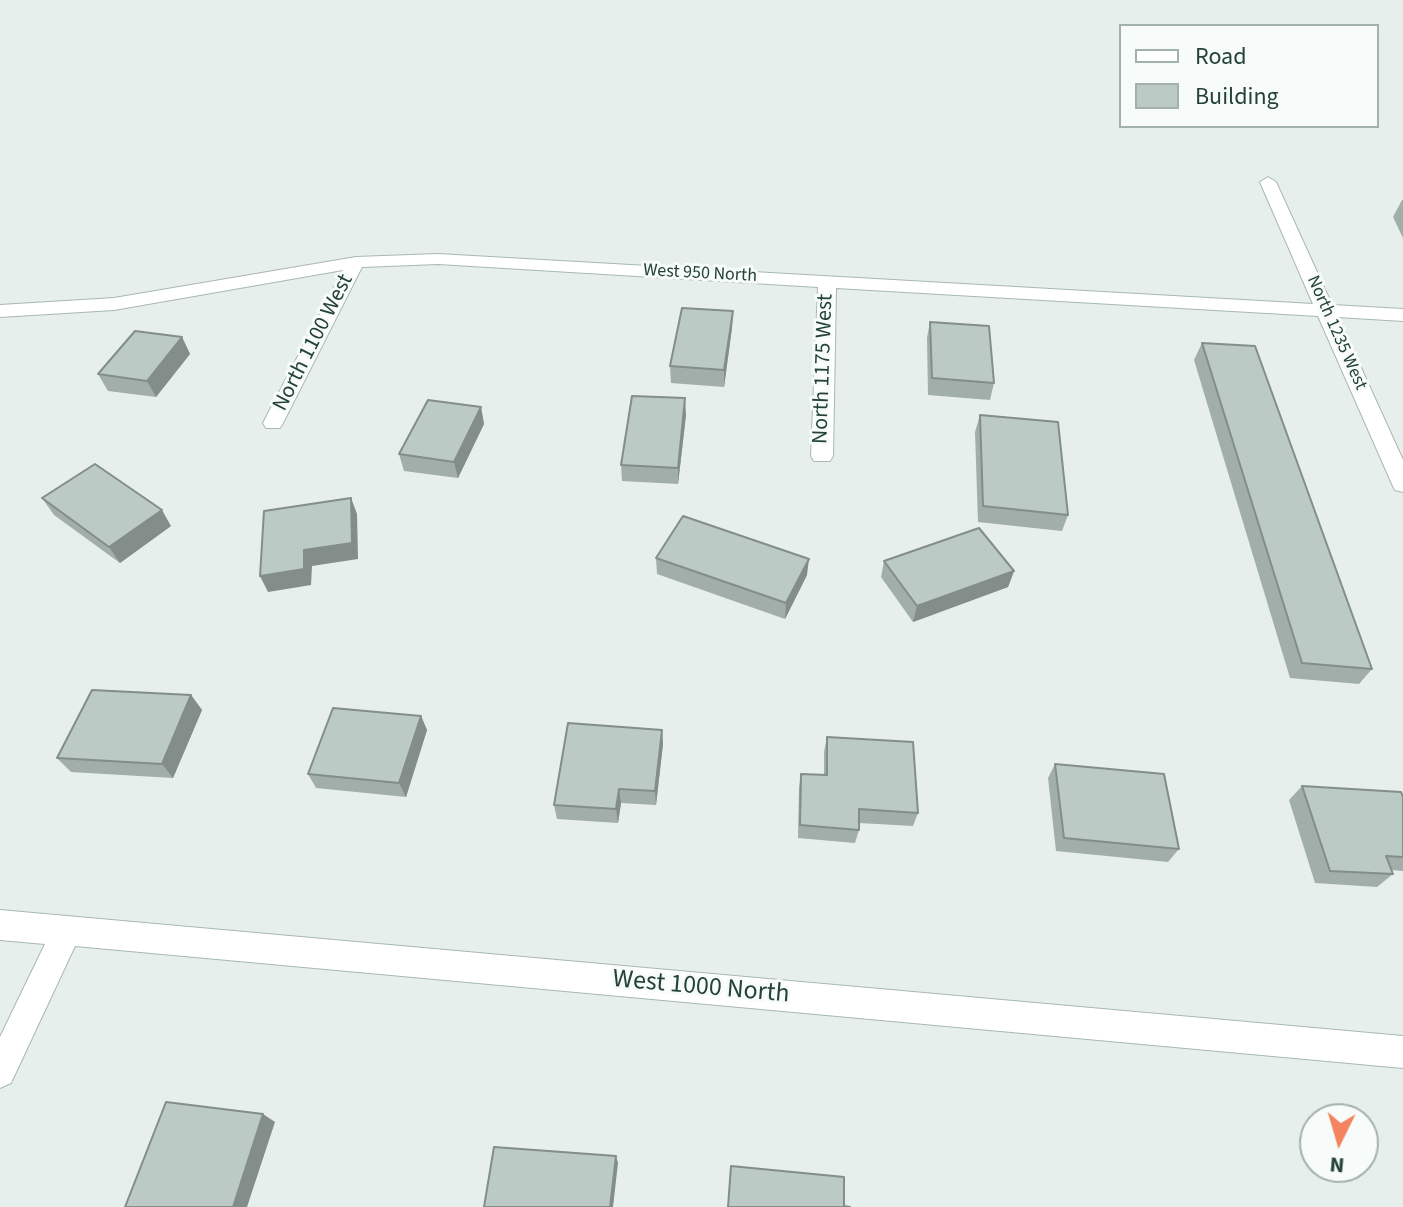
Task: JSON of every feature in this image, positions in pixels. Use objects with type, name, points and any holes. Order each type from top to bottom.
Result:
[{"type":"street","name":"North 1235 West","points":[[1268,182],[1403,484]]},
{"type":"street","name":"West 950 North","points":[[0,311],[114,304],[356,262],[438,259],[1403,315]]},
{"type":"street","name":"North 1100 West","points":[[273,423],[356,262]]},
{"type":"street","name":"North 1175 West","points":[[822,456],[827,282]]},
{"type":"street","name":"West 1000 North","points":[[0,925],[1403,1052]]},
{"type":"street","points":[[0,1072],[67,931]]},
{"type":"building","points":[[682,308],[733,311],[724,370],[670,366]]},
{"type":"building","points":[[930,322],[989,326],[994,383],[932,378]]},
{"type":"building","points":[[135,331],[182,337],[147,381],[98,374]]},
{"type":"building","points":[[1202,343],[1255,346],[1372,669],[1302,663]]},
{"type":"building","points":[[632,396],[685,398],[678,468],[621,465]]},
{"type":"building","points":[[428,400],[481,407],[454,462],[399,454]]},
{"type":"building","points":[[980,415],[1058,422],[1068,515],[983,506]]},
{"type":"building","points":[[95,464],[162,510],[109,547],[42,498]]},
{"type":"building","points":[[351,498],[352,543],[304,550],[304,569],[260,576],[264,511]]},
{"type":"building","points":[[683,516],[809,559],[786,603],[656,558]]},
{"type":"building","points":[[979,528],[1014,571],[917,606],[884,561]]},
{"type":"building","points":[[92,690],[191,695],[162,764],[57,758]]},
{"type":"building","points":[[333,708],[421,716],[399,783],[308,774]]},
{"type":"building","points":[[568,723],[662,730],[655,791],[619,789],[616,809],[554,805]]},
{"type":"building","points":[[827,737],[913,742],[918,813],[859,809],[859,830],[800,825],[801,774],[827,775]]},
{"type":"building","points":[[1055,764],[1164,774],[1179,849],[1064,838]]},
{"type":"building","points":[[1302,786],[1401,792],[1403,857],[1386,856],[1393,874],[1330,871]]},
{"type":"building","points":[[166,1102],[263,1114],[233,1207],[125,1207]]},
{"type":"building","points":[[494,1147],[616,1156],[610,1207],[484,1207]]},
{"type":"building","points":[[731,1166],[844,1177],[844,1206],[850,1207],[728,1207]]}]
